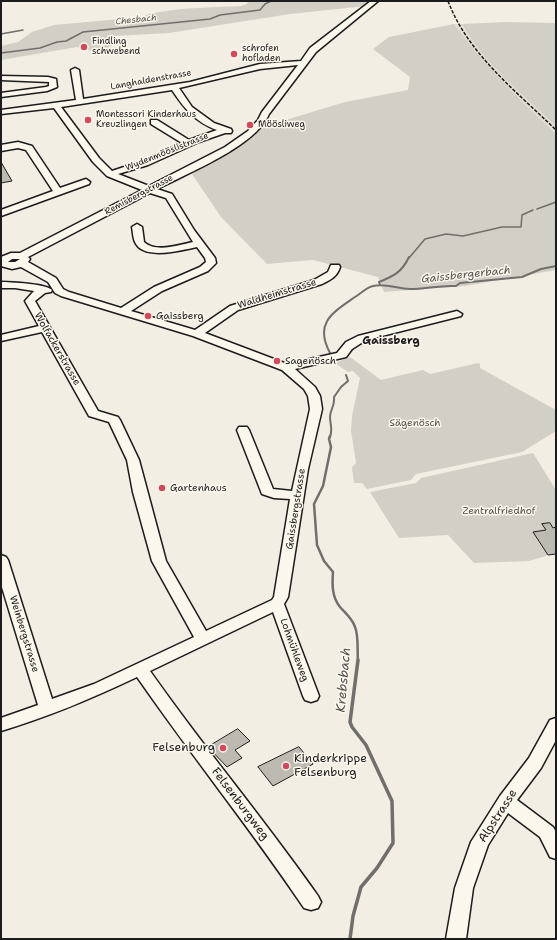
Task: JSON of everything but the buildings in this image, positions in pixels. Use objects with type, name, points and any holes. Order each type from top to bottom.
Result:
[{"type":"street","name":"Remisbergstrasse","points":[[22,260],[227,148],[250,132],[262,123],[265,114],[313,50],[375,1]]},
{"type":"street","name":"Langhaldenstrasse","points":[[1,112],[56,106],[174,87],[262,66],[303,63]]},
{"type":"street","points":[[75,70],[80,102]]},
{"type":"street","points":[[1,78],[48,79],[53,81],[53,87],[1,95]]},
{"type":"street","points":[[174,87],[189,109],[212,125],[225,130]]},
{"type":"street","points":[[56,106],[96,160],[110,174],[169,196],[199,244],[210,258],[211,263],[208,266],[158,289],[123,311]]},
{"type":"street","points":[[154,122],[188,143]]},
{"type":"street","name":"Wydenmööslistrasse","points":[[110,174],[145,163],[188,143],[225,130],[250,132]]},
{"type":"street","points":[[1,148],[18,145],[29,148],[57,191]]},
{"type":"street","points":[[1,213],[57,191],[86,182]]},
{"type":"street","points":[[136,227],[140,242],[144,247],[150,249],[163,250],[199,244]]},
{"type":"street","points":[[4,261],[14,255],[22,260]]},
{"type":"street","name":"Gaissbergstrasse","points":[[22,260],[52,280],[57,288],[65,294],[197,334],[286,368],[309,387],[314,396],[316,409],[302,469],[282,597],[278,604]]},
{"type":"street","name":"Waldheimstrasse","points":[[197,334],[234,308],[318,282],[332,275],[335,267]]},
{"type":"street","points":[[1,285],[15,285],[43,290],[57,288]]},
{"type":"street","name":"Wolfackerstrasse","points":[[43,290],[34,296],[30,301],[93,413],[114,420],[134,460],[140,492],[159,561],[203,639]]},
{"type":"street","points":[[286,368],[342,355],[344,349],[351,343],[362,338],[458,314]]},
{"type":"street","points":[[1,338],[45,328]]},
{"type":"street","points":[[243,430],[266,491],[274,494],[298,496]]},
{"type":"street","name":"Weinbergstrasse","points":[[1,560],[47,709]]},
{"type":"street","points":[[1,725],[100,688],[278,604]]},
{"type":"street","name":"Lohmühleweg","points":[[278,604],[311,696]]},
{"type":"street","name":"Felsenburgweg","points":[[140,669],[287,867],[311,902]]},
{"type":"street","name":"Alpstrasse","points":[[456,939],[464,888],[480,842],[506,801],[535,763],[556,724]]},
{"type":"street","points":[[506,801],[547,832],[556,851]]},
{"type":"shaded area","points":[[454,24],[462,24],[467,34],[489,59],[556,126],[556,134],[493,73],[471,48]]},
{"type":"green space","points":[[248,1],[371,1],[366,6],[290,14],[169,33],[114,36],[105,40],[113,45],[104,49],[86,50],[77,47],[1,60],[1,46],[18,42],[32,32],[54,25],[142,17],[150,14],[175,10],[241,6],[247,4]]},
{"type":"green space","points":[[506,22],[556,23],[556,126],[493,66],[471,39],[462,24]]},
{"type":"green space","points":[[454,24],[490,68],[556,134],[556,270],[465,286],[384,292],[378,277],[313,260],[267,264],[221,217],[192,174],[244,141],[256,129],[345,102],[408,90],[410,77],[373,49],[389,37]]},
{"type":"green space","name":"Sägenösch","points":[[350,357],[381,380],[423,370],[430,374],[478,363],[480,364],[480,368],[556,410],[556,431],[522,452],[416,474],[411,480],[367,489],[362,483],[354,483],[352,467],[356,463],[351,431],[352,416],[360,378],[353,371],[348,372],[335,363]]},
{"type":"green space","name":"Zentralfriedhof","points":[[533,453],[556,490],[556,553],[529,561],[474,563],[448,535],[399,538],[370,492],[416,483],[421,478]]},
{"type":"waterway","name":"Chesbach","points":[[1,53],[40,48],[57,42],[66,41],[83,32],[210,19],[220,15],[260,10],[265,4],[271,1]]},
{"type":"waterway","points":[[1,34],[23,30]]},
{"type":"waterway","points":[[537,209],[556,202]]},
{"type":"waterway","points":[[409,258],[425,239],[446,234],[463,236],[502,227],[521,227],[522,215],[533,210]]},
{"type":"waterway","points":[[380,285],[379,282],[400,270],[409,257]]},
{"type":"waterway","name":"Gaissbergerbach","points":[[380,285],[405,289],[456,286],[460,283],[522,277],[541,269],[556,266]]},
{"type":"waterway","name":"Gaissbergerbach","points":[[330,353],[324,334],[325,326],[328,320],[339,308],[366,289],[380,285]]},
{"type":"waterway","name":"Krebsbach","points":[[330,437],[330,414],[334,403],[334,397],[341,387],[348,381],[346,375]]},
{"type":"waterway","name":"Krebsbach","points":[[330,436],[329,439],[331,447],[323,486],[314,504],[317,545],[324,561],[333,572],[335,599],[354,624],[357,639],[358,660]]},
{"type":"waterway","name":"Krebsbach","points":[[350,939],[353,916],[361,887],[377,868],[393,843],[392,801],[366,745],[352,727],[350,722],[358,660]]},
{"type":"railway","points":[[448,1],[457,20],[480,55],[494,71],[556,130]]},
{"type":"place","name":"Findling schwebend","points":[[84,47]]},
{"type":"place","name":"schrofen hofladen","points":[[234,54]]},
{"type":"place","name":"Montessori Kinderhaus Kreuzlingen","points":[[88,120]]},
{"type":"place","name":"Möösliweg","points":[[250,125]]},
{"type":"place","name":"Gaissberg","points":[[148,316]]},
{"type":"place","name":"Sagenösch","points":[[277,361]]},
{"type":"place","name":"Gartenhaus","points":[[162,488]]},
{"type":"place","name":"Felsenburg","points":[[223,748]]},
{"type":"place","name":"Kinderkrippe Felsenburg","points":[[286,766]]},
{"type":"district","name":"Gaissberg","points":[[391,341]]}]
